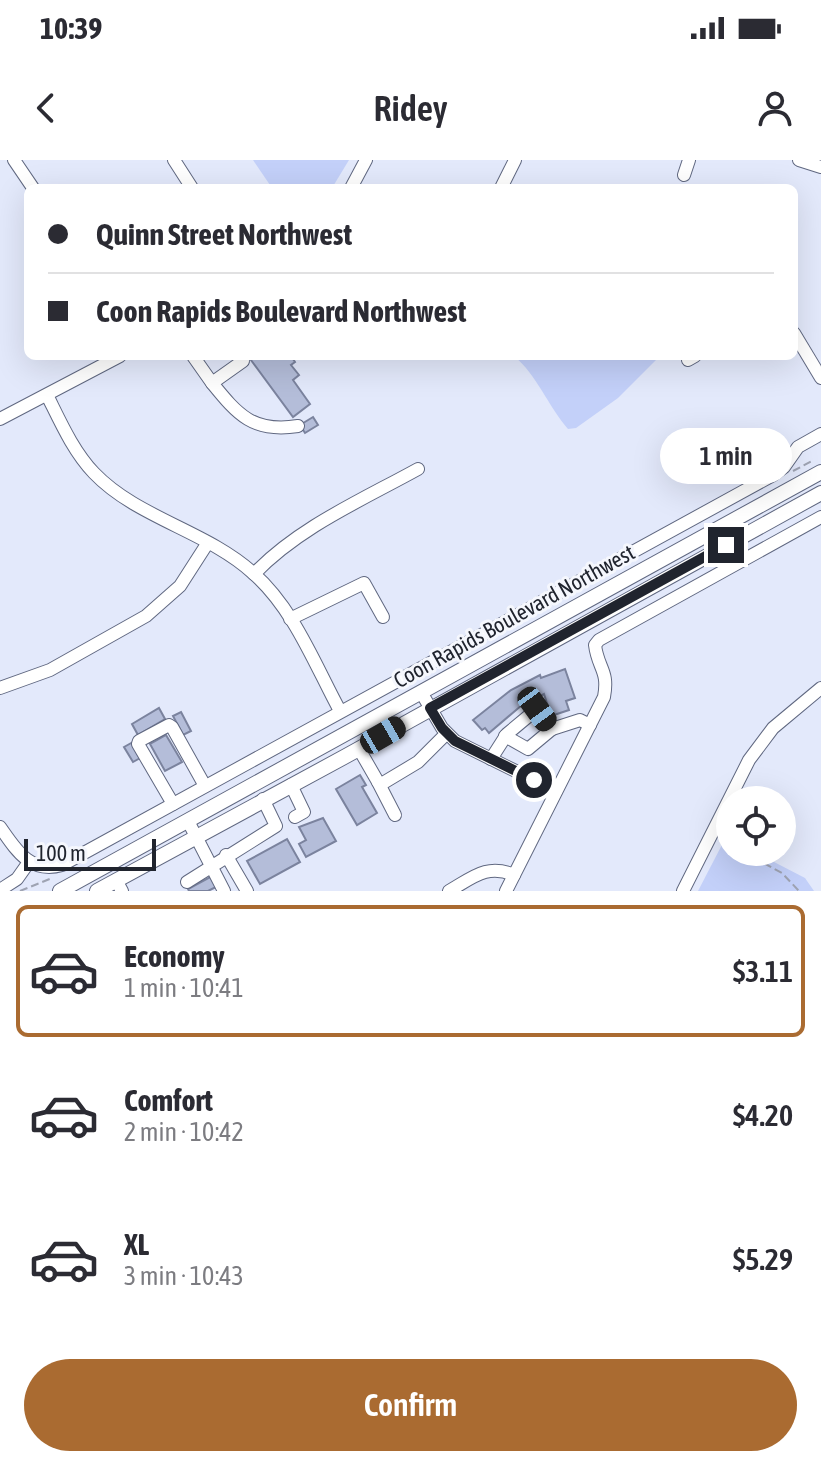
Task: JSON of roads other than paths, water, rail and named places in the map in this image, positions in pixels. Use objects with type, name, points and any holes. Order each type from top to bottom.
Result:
[{"type":"main road","name":"Coon Rapids Boulevard Northwest","points":[[60,891],[821,472]]},
{"type":"main road","name":"Coon Rapids Boulevard Northwest","points":[[97,891],[119,886],[196,836],[821,493]]},
{"type":"street","points":[[14,160],[30,184]]},
{"type":"street","points":[[174,160],[189,184]]},
{"type":"street","points":[[353,184],[366,160]]},
{"type":"street","points":[[504,183],[515,160]]},
{"type":"street","points":[[684,175],[689,160]]},
{"type":"street","points":[[799,160],[821,167]]},
{"type":"street","points":[[798,340],[821,378]]},
{"type":"street","points":[[1,416],[113,360]]},
{"type":"street","points":[[196,360],[212,383],[243,416],[261,427],[275,430],[298,426]]},
{"type":"street","points":[[212,383],[243,361]]},
{"type":"street","points":[[47,395],[80,456],[99,478],[117,492],[254,574],[275,596],[340,711]]},
{"type":"street","points":[[0,827],[20,855],[29,862],[50,868],[62,865],[773,475],[784,467],[798,447],[819,440]]},
{"type":"street","points":[[254,574],[274,553],[300,535],[418,469]]},
{"type":"street","points":[[506,891],[604,697],[607,681],[596,656],[595,645],[599,640],[821,517]]},
{"type":"street","points":[[0,688],[50,670],[146,616],[180,586],[207,544]]},
{"type":"street","points":[[290,619],[364,583],[383,617]]},
{"type":"street","points":[[683,891],[749,760],[773,728],[821,688]]},
{"type":"street","points":[[421,692],[446,734],[556,791]]},
{"type":"street","points":[[491,759],[505,736],[537,709],[552,729]]},
{"type":"street","points":[[505,736],[528,749],[552,729],[580,720],[590,725]]},
{"type":"street","points":[[173,804],[138,744],[149,736],[169,725],[172,727],[205,786]]},
{"type":"street","points":[[378,782],[383,783],[418,762],[446,734]]},
{"type":"street","points":[[359,749],[395,815]]},
{"type":"street","points":[[291,785],[304,812],[295,817]]},
{"type":"street","points":[[187,882],[276,826],[263,799]]},
{"type":"street","points":[[188,821],[224,891]]},
{"type":"street","points":[[226,855],[247,891]]},
{"type":"street","points":[[0,890],[17,879],[29,862]]},
{"type":"street","points":[[449,891],[490,869],[514,875]]}]
